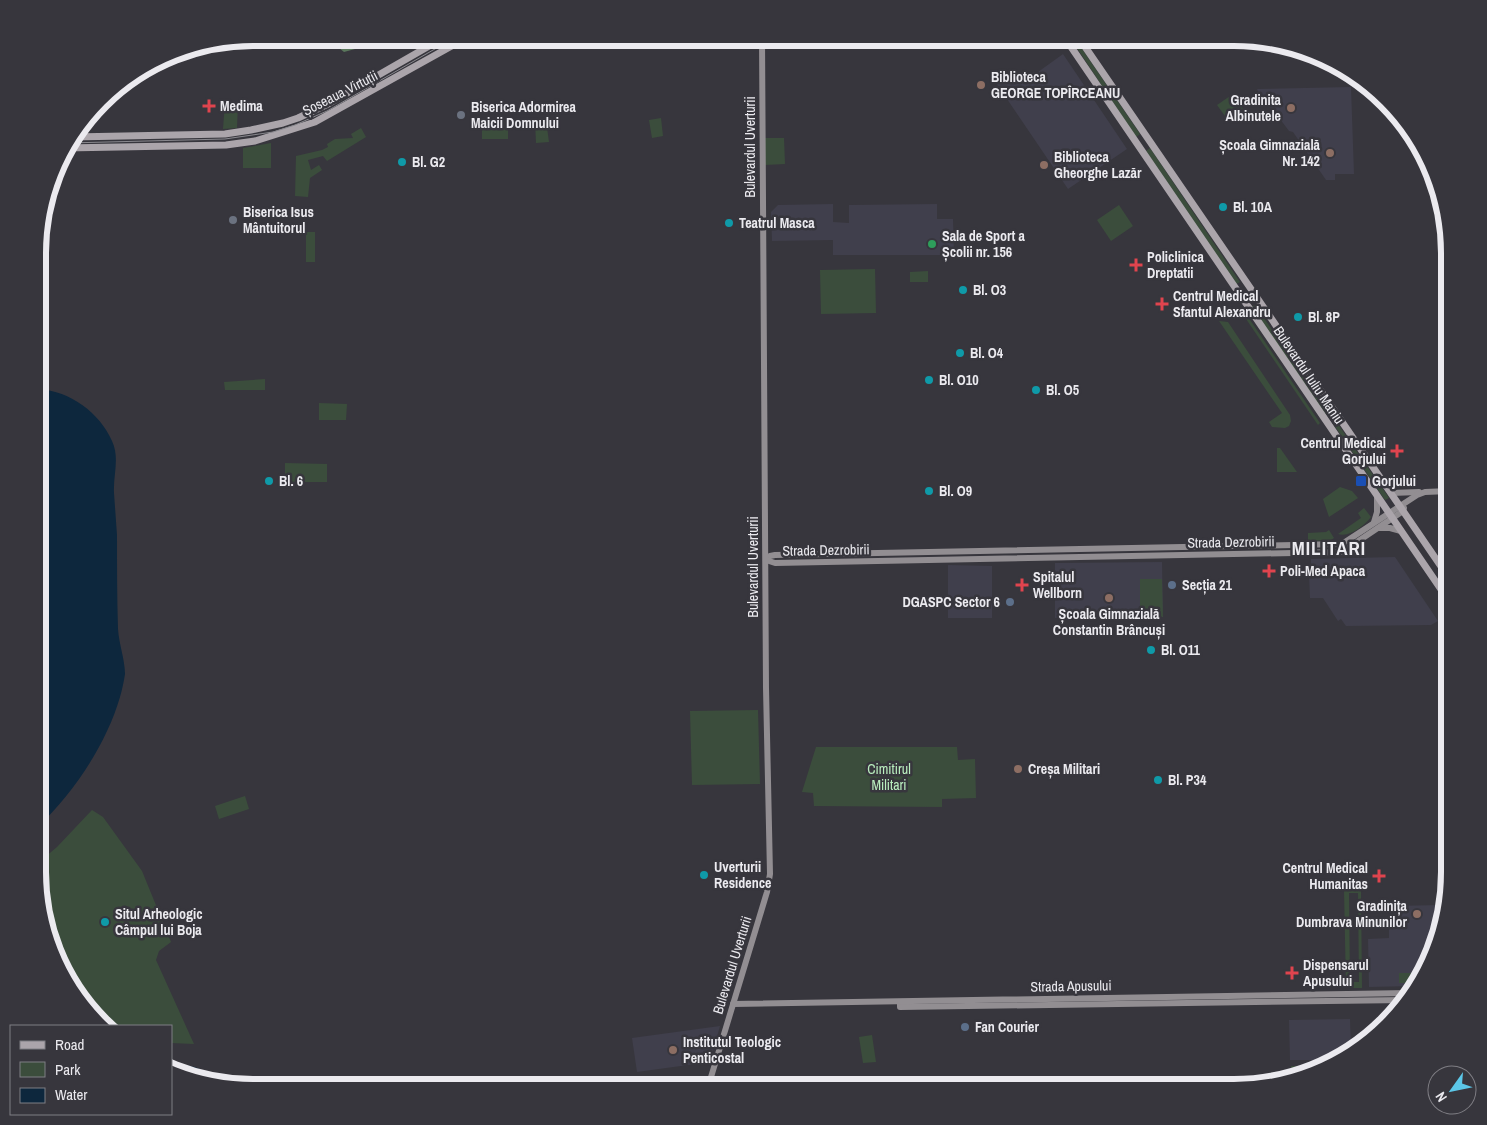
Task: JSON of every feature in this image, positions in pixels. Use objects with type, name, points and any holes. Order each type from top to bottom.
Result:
[{"type":"main road","name":"Șoseaua Virtuții","points":[[83,136],[225,134],[283,123],[328,104],[429,46]]},
{"type":"main road","name":"Șoseaua Virtuții","points":[[75,148],[226,145],[255,141],[315,122],[452,46]]},
{"type":"main road","name":"Bulevardul Uverturii","points":[[710,1079],[768,892],[770,874],[767,744],[762,46]]},
{"type":"main road","name":"Bulevardul Iuliu Maniu","points":[[1070,46],[1441,589]]},
{"type":"main road","name":"Bulevardul Iuliu Maniu","points":[[1084,46],[1441,566]]},
{"type":"main road","points":[[1391,493],[1441,491]]},
{"type":"main road","points":[[1401,508],[1406,501],[1425,492]]},
{"type":"main road","points":[[1377,496],[1375,526],[1401,531]]},
{"type":"main road","name":"Strada Dezrobirii","points":[[1375,526],[1342,544],[776,555],[770,556],[766,560],[775,563],[1342,552],[1401,508]]},
{"type":"main road","points":[[1092,549],[1092,557]]},
{"type":"main road","points":[[992,551],[992,559]]},
{"type":"main road","name":"Strada Apusului","points":[[733,1004],[951,1007],[1174,1000],[1341,998],[1401,994]]},
{"type":"main road","name":"Strada Apusului","points":[[1353,997],[1397,1000]]},
{"type":"main road","name":"Strada Apusului","points":[[900,1005],[944,1001],[1174,1000]]},
{"type":"main road","points":[[944,1001],[951,1007]]},
{"type":"shaded area","points":[[1063,54],[1127,149],[1068,189],[990,74],[1038,72]]},
{"type":"shaded area","name":"Școala Gimnazială Nr. 142","points":[[1351,87],[1354,174],[1335,174],[1335,180],[1326,180],[1293,132],[1289,131],[1262,100],[1257,89]]},
{"type":"shaded area","points":[[833,204],[833,222],[849,223],[849,205],[937,204],[937,219],[953,219],[954,255],[833,255],[833,240],[772,241],[771,212],[778,205]]},
{"type":"shaded area","points":[[1395,557],[1438,621],[1431,625],[1346,626],[1341,619],[1338,621],[1323,598],[1310,598],[1309,574],[1313,571],[1311,559]]},
{"type":"shaded area","name":"Școala Gimnazială Constantin Brâncuși","points":[[1162,562],[1163,617],[1055,618],[1055,563]]},
{"type":"shaded area","points":[[948,565],[992,566],[992,618],[948,618]]},
{"type":"shaded area","points":[[1438,905],[1430,939],[1407,986],[1369,987],[1368,939],[1389,938],[1389,924],[1393,923],[1393,906]]},
{"type":"shaded area","points":[[1350,1019],[1351,1043],[1320,1060],[1290,1060],[1289,1020]]},
{"type":"shaded area","name":"Institutul Teologic Penticostal","points":[[720,1026],[710,1062],[637,1072],[632,1038]]},
{"type":"green space","points":[[337,46],[356,46],[355,49],[344,52]]},
{"type":"green space","points":[[1080,46],[1140,134],[1136,137],[1077,48]]},
{"type":"green space","points":[[1233,94],[1243,109],[1227,119],[1217,105]]},
{"type":"green space","points":[[225,102],[238,103],[237,128],[223,129]]},
{"type":"green space","points":[[661,118],[663,136],[652,138],[649,120]]},
{"type":"green space","points":[[508,120],[508,139],[482,139],[482,121]]},
{"type":"green space","points":[[546,120],[549,142],[536,143],[535,121]]},
{"type":"green space","points":[[361,128],[366,137],[327,161],[323,156],[308,160],[311,170],[319,165],[322,170],[310,178],[308,197],[295,196],[296,156],[322,150],[328,147],[327,144],[335,139],[353,138],[351,134]]},
{"type":"green space","points":[[765,138],[784,138],[785,164],[765,165]]},
{"type":"green space","points":[[271,143],[271,168],[243,168],[243,148]]},
{"type":"green space","points":[[1150,148],[1240,282],[1236,284],[1146,151]]},
{"type":"green space","points":[[1119,205],[1133,226],[1111,241],[1097,220]]},
{"type":"green space","points":[[306,232],[315,232],[315,262],[306,262]]},
{"type":"green space","points":[[875,269],[876,313],[821,314],[820,270]]},
{"type":"green space","points":[[928,271],[928,282],[910,282],[910,272]]},
{"type":"green space","points":[[1255,305],[1329,413],[1326,415],[1252,307]]},
{"type":"green space","points":[[1244,311],[1320,423],[1318,425],[1242,313]]},
{"type":"green space","points":[[1219,321],[1228,322],[1290,415],[1291,421],[1289,426],[1285,428],[1272,427],[1269,422],[1282,413]]},
{"type":"green space","points":[[265,379],[265,390],[225,390],[224,382]]},
{"type":"green space","points":[[319,403],[347,404],[346,420],[319,420]]},
{"type":"green space","points":[[1335,420],[1389,498],[1385,500],[1332,422]]},
{"type":"green space","points":[[1277,448],[1280,448],[1297,472],[1277,472]]},
{"type":"green space","points":[[285,463],[327,464],[327,482],[285,482]]},
{"type":"green space","points":[[1340,487],[1352,491],[1358,498],[1329,517],[1323,499]]},
{"type":"green space","points":[[1364,508],[1371,517],[1368,520],[1351,533],[1338,534],[1361,518],[1358,513]]},
{"type":"green space","points":[[1329,530],[1334,538],[1331,540],[1308,541],[1308,533],[1326,532]]},
{"type":"green space","points":[[1140,579],[1162,579],[1163,617],[1140,617]]},
{"type":"green space","points":[[758,710],[760,784],[692,785],[690,711]]},
{"type":"green space","name":"Cimitirul Militari","points":[[816,747],[957,747],[958,760],[975,759],[976,798],[942,799],[942,807],[814,806],[813,793],[802,792]]},
{"type":"green space","points":[[245,796],[249,809],[219,819],[215,806]]},
{"type":"green space","name":"Situl Arheologic Câmpul lui Boja","points":[[92,810],[103,817],[142,871],[171,942],[159,951],[156,960],[194,1044],[172,1043],[172,1025],[114,1025],[97,1008],[81,987],[62,951],[50,913],[46,856]]},
{"type":"green space","points":[[1344,890],[1361,890],[1362,988],[1346,988]],"holes":[[[1349,893],[1358,893],[1359,982],[1350,982]]]},
{"type":"green space","points":[[1399,973],[1414,973],[1409,983],[1399,983]]},
{"type":"green space","points":[[872,1035],[876,1062],[863,1063],[859,1037]]},
{"type":"green space","points":[[1291,1066],[1306,1066],[1301,1068],[1292,1071]]},
{"type":"water","points":[[46,390],[73,399],[92,413],[107,431],[116,454],[114,493],[117,535],[118,629],[125,674],[114,715],[97,750],[76,783],[46,818]]},
{"type":"water","points":[[178,1065],[195,1067],[208,1074]]},
{"type":"tram line","points":[[78,143],[225,139],[273,132],[327,111],[440,46]]},
{"type":"place","name":"Biblioteca GEORGE TOPÎRCEANU","points":[[981,85]]},
{"type":"place","name":"Medima","points":[[209,106]]},
{"type":"place","name":"Gradinita Albinutele","points":[[1291,108]]},
{"type":"place","name":"Biserica Adormirea Maicii Domnului","points":[[461,115]]},
{"type":"place","name":"Școala Gimnazială Nr. 142","points":[[1330,153]]},
{"type":"place","name":"Bl. G2","points":[[402,162]]},
{"type":"place","name":"Biblioteca Gheorghe Lazăr","points":[[1044,165]]},
{"type":"place","name":"Bl. 10A","points":[[1223,207]]},
{"type":"place","name":"Biserica Isus Mântuitorul","points":[[233,220]]},
{"type":"place","name":"Teatrul Masca","points":[[729,223]]},
{"type":"place","name":"Sala de Sport a Școlii nr. 156","points":[[932,244]]},
{"type":"place","name":"Policlinica Dreptatii","points":[[1136,265]]},
{"type":"place","name":"Bl. O3","points":[[963,290]]},
{"type":"place","name":"Centrul Medical Sfantul Alexandru","points":[[1162,304]]},
{"type":"place","name":"Bl. 8P","points":[[1298,317]]},
{"type":"place","name":"Bl. O4","points":[[960,353]]},
{"type":"place","name":"Bl. O10","points":[[929,380]]},
{"type":"place","name":"Bl. O5","points":[[1036,390]]},
{"type":"place","name":"Centrul Medical Gorjului","points":[[1397,451]]},
{"type":"place","name":"Bl. 6","points":[[269,481]]},
{"type":"place","name":"Gorjului","points":[[1361,481]]},
{"type":"place","name":"Bl. O9","points":[[929,491]]},
{"type":"place","name":"Poli-Med Apaca","points":[[1269,571]]},
{"type":"place","name":"Spitalul Wellborn","points":[[1022,585]]},
{"type":"place","name":"Secția 21","points":[[1172,585]]},
{"type":"place","name":"Școala Gimnazială Constantin Brâncuși","points":[[1109,598]]},
{"type":"place","name":"DGASPC Sector 6","points":[[1010,602]]},
{"type":"place","name":"Bl. O11","points":[[1151,650]]},
{"type":"place","name":"Creșa Militari","points":[[1018,769]]},
{"type":"place","name":"Bl. P34","points":[[1158,780]]},
{"type":"place","name":"Uverturii Residence","points":[[704,875]]},
{"type":"place","name":"Centrul Medical Humanitas","points":[[1379,876]]},
{"type":"place","name":"Gradinița Dumbrava Minunilor","points":[[1417,914]]},
{"type":"place","name":"Situl Arheologic Câmpul lui Boja","points":[[105,922]]},
{"type":"place","name":"Dispensarul Apusului","points":[[1292,973]]},
{"type":"place","name":"Fan Courier","points":[[965,1027]]},
{"type":"place","name":"Institutul Teologic Penticostal","points":[[673,1050]]},
{"type":"district","name":"MILITARI","points":[[1329,548]]}]
